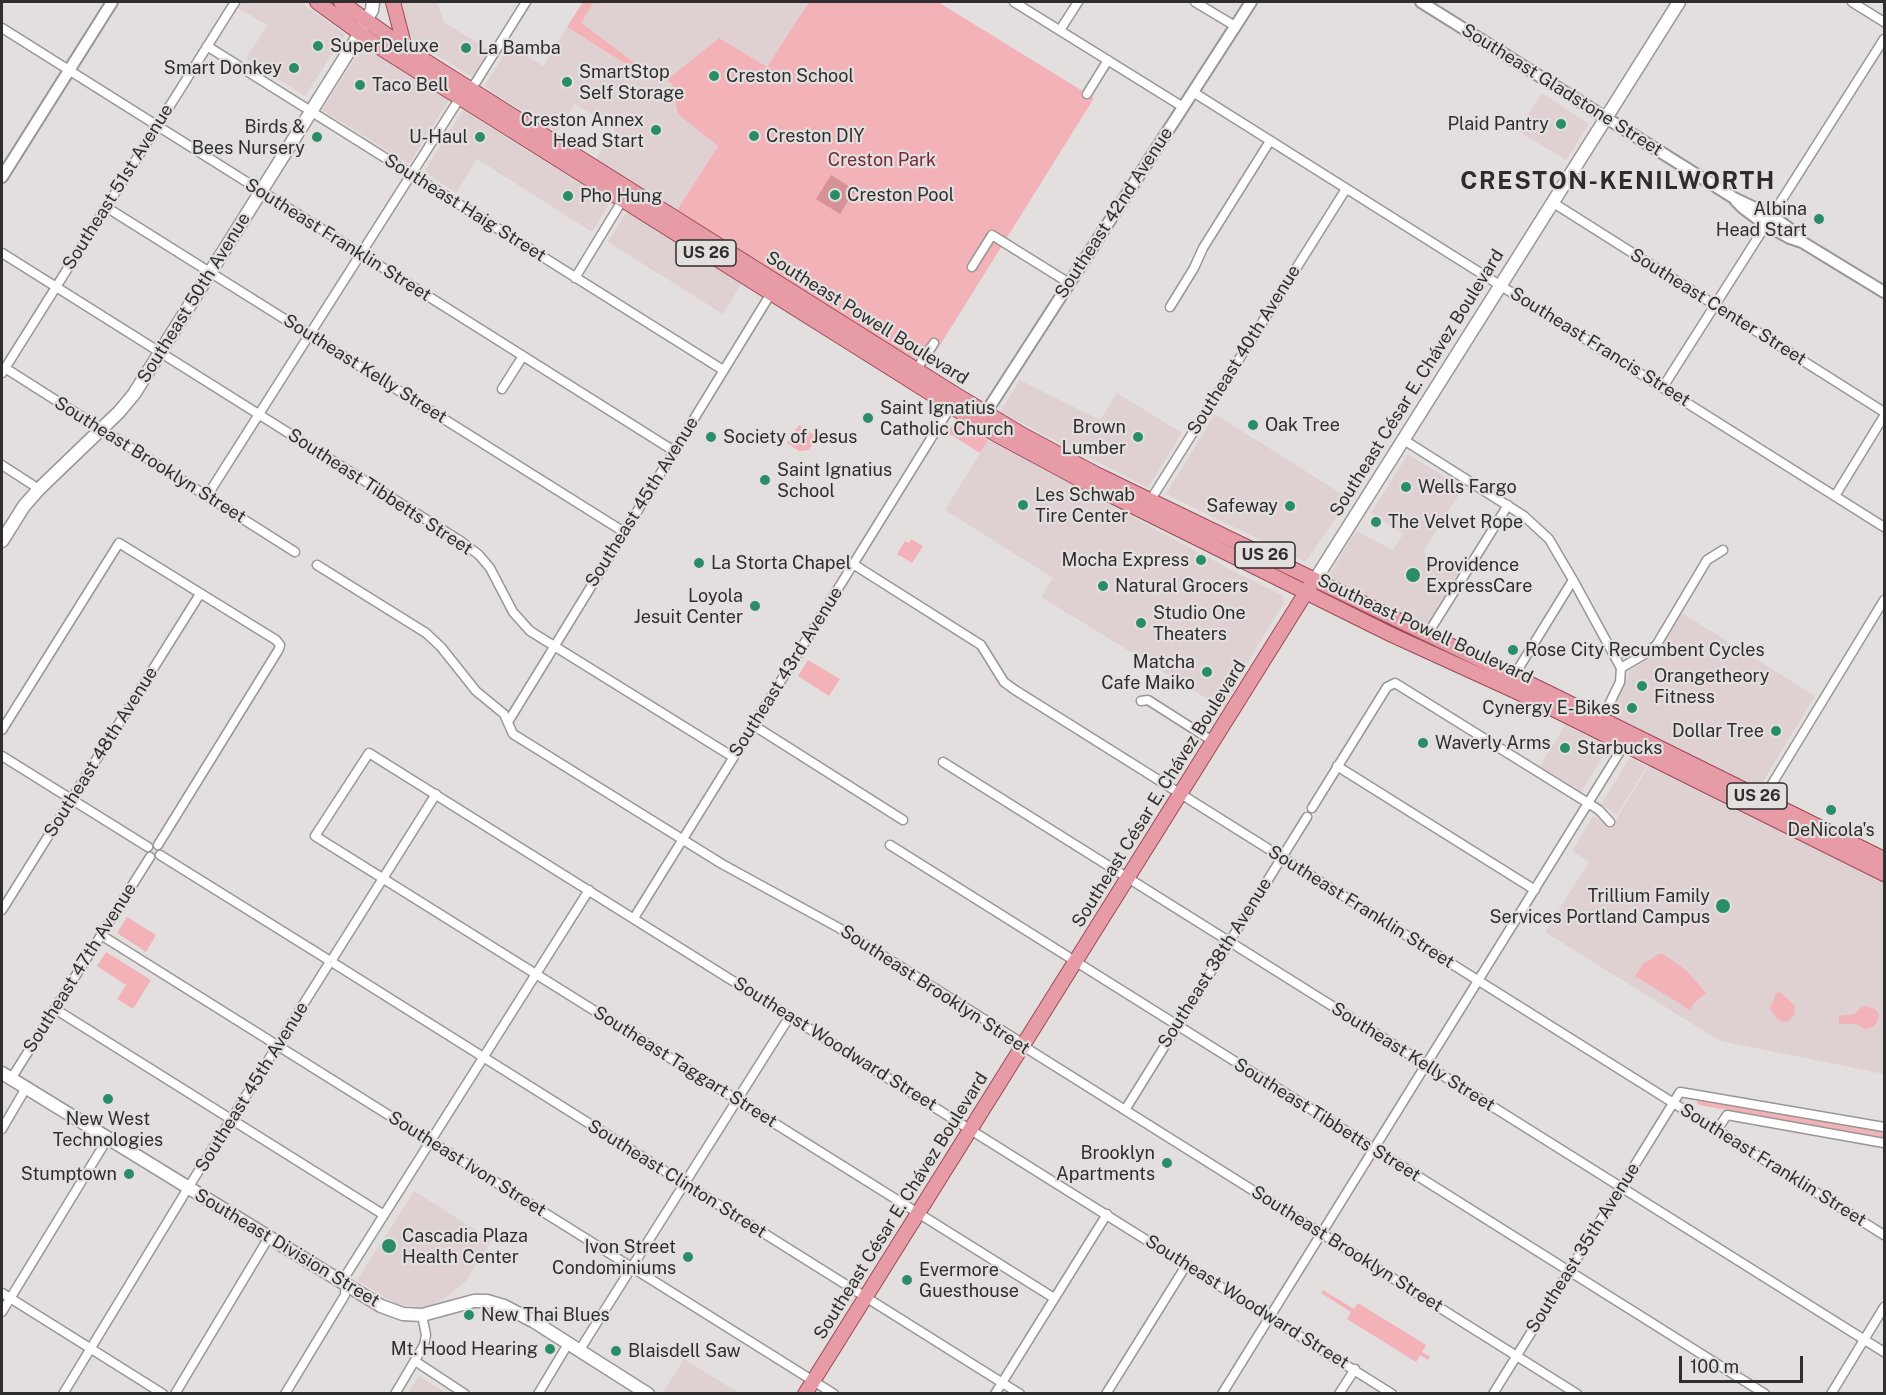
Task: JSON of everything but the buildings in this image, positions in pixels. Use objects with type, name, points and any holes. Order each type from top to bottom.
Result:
[{"type":"main road","name":"Southeast Powell Boulevard","points":[[317,2],[405,48],[465,94]]},
{"type":"main road","name":"Southeast Powell Boulevard","points":[[340,2],[379,47],[465,94],[982,419],[1306,592],[1420,649],[1602,719],[1648,742],[1884,874]]},
{"type":"main road","name":"Southeast 50th Avenue","points":[[2,541],[24,506],[39,489],[125,406],[363,27],[373,2]]},
{"type":"main road","points":[[393,2],[405,48]]},
{"type":"main road","name":"Southeast César E. Chávez Boulevard","points":[[805,1394],[1676,2]]},
{"type":"main road","name":"Southeast Powell Boulevard","points":[[1147,506],[1315,580],[1427,635],[1586,726],[1624,745],[1884,859]]},
{"type":"main road","points":[[1586,726],[1602,719]]},
{"type":"main road","points":[[1624,745],[1648,742]]},
{"type":"main road","name":"Southeast Division Street","points":[[6,1076],[386,1308],[403,1314],[422,1315],[465,1303],[487,1301],[504,1306],[518,1312],[648,1394]]},
{"type":"street","points":[[2,177],[112,2]]},
{"type":"street","name":"Southeast 51st Avenue","points":[[3,371],[235,2]]},
{"type":"street","points":[[207,496],[412,175],[465,94],[476,82],[526,2]]},
{"type":"street","points":[[1014,2],[1183,107]]},
{"type":"street","points":[[1060,30],[1078,2]]},
{"type":"street","points":[[1195,2],[1235,26]]},
{"type":"street","name":"Southeast 42nd Avenue","points":[[982,419],[1251,2]]},
{"type":"street","name":"Southeast Gladstone Street","points":[[1421,2],[1734,198],[1743,208],[1768,220],[1790,238],[1802,242],[1884,292]]},
{"type":"street","points":[[1852,2],[1884,22]]},
{"type":"street","name":"Southeast Franklin Street","points":[[2,28],[674,451]]},
{"type":"street","points":[[1663,387],[1884,39]]},
{"type":"street","name":"Southeast Haig Street","points":[[207,46],[723,370]]},
{"type":"street","points":[[1087,94],[1108,60]]},
{"type":"street","name":"Southeast Francis Street","points":[[1193,92],[1884,527]]},
{"type":"street","points":[[1170,307],[1194,268],[1203,248],[1270,141]]},
{"type":"street","name":"Southeast 40th Avenue","points":[[1147,506],[1346,189]]},
{"type":"street","points":[[575,278],[625,195]]},
{"type":"street","name":"Southeast Center Street","points":[[1552,202],[1884,414]]},
{"type":"street","name":"Southeast Kelly Street","points":[[106,207],[624,532]]},
{"type":"street","points":[[972,267],[992,235],[1069,283]]},
{"type":"street","name":"Southeast Tibbetts Street","points":[[2,253],[462,542],[479,555],[495,576],[513,612],[530,631],[733,757]]},
{"type":"street","name":"Southeast 45th Avenue","points":[[508,722],[774,289]]},
{"type":"street","points":[[913,375],[934,343]]},
{"type":"street","points":[[502,389],[523,356]]},
{"type":"street","name":"Southeast Brooklyn Street","points":[[3,371],[102,428],[295,552]]},
{"type":"street","name":"Southeast 43rd Avenue","points":[[634,918],[954,401]]},
{"type":"street","points":[[1834,496],[1884,414]]},
{"type":"street","points":[[1404,440],[1524,516],[1543,533],[1559,555],[1621,668],[1620,682],[1602,719]]},
{"type":"street","points":[[2,465],[39,489]]},
{"type":"street","points":[[1427,635],[1508,505]]},
{"type":"street","points":[[2,730],[119,543],[276,640],[280,645],[279,650],[158,845]]},
{"type":"street","points":[[1621,668],[1650,651],[1657,644],[1707,560],[1723,550]]},
{"type":"street","name":"Southeast Franklin Street","points":[[853,564],[981,645],[1009,687],[1884,1235]]},
{"type":"street","name":"Southeast Brooklyn Street","points":[[317,565],[426,633],[441,647],[466,681],[504,714],[513,734],[682,839],[839,928],[1577,1394]]},
{"type":"street","points":[[1510,682],[1574,580]]},
{"type":"street","name":"Southeast 48th Avenue","points":[[2,910],[200,594]]},
{"type":"street","points":[[1760,805],[1884,600]]},
{"type":"street","points":[[1311,808],[1387,687],[1397,684],[1599,810],[1611,822]]},
{"type":"street","points":[[1141,701],[1148,700],[1214,742]]},
{"type":"street","points":[[753,725],[903,820]]},
{"type":"street","points":[[1222,1394],[1624,745]]},
{"type":"street","name":"Southeast Woodward Street","points":[[315,836],[369,753],[1392,1394]]},
{"type":"street","points":[[2,756],[148,847]]},
{"type":"street","name":"Southeast Kelly Street","points":[[943,762],[1884,1352]]},
{"type":"street","points":[[1338,766],[1535,890]]},
{"type":"street","name":"Southeast 45th Avenue","points":[[63,1394],[188,1188],[436,794]]},
{"type":"street","name":"Southeast 38th Avenue","points":[[1125,1110],[1307,817]]},
{"type":"street","name":"Southeast Taggart Street","points":[[315,836],[1054,1298]]},
{"type":"street","points":[[148,847],[153,844],[158,845]]},
{"type":"street","points":[[148,847],[147,853],[150,857],[156,858],[160,855],[161,849],[158,845]]},
{"type":"street","name":"Southeast Tibbetts Street","points":[[890,845],[1765,1394]]},
{"type":"street","name":"Southeast Clinton Street","points":[[160,855],[1020,1394]]},
{"type":"street","name":"Southeast 47th Avenue","points":[[6,1076],[55,1009],[150,857]]},
{"type":"street","points":[[285,1394],[345,1295],[346,1275],[589,890]]},
{"type":"street","name":"Southeast Ivon Street","points":[[101,935],[834,1394]]},
{"type":"street","points":[[55,1009],[384,1215]]},
{"type":"street","points":[[538,1394],[632,1267],[790,1016]]},
{"type":"street","points":[[2,1129],[26,1088]]},
{"type":"street","points":[[1673,1102],[1680,1092],[1884,1127]]},
{"type":"street","name":"Southeast 35th Avenue","points":[[1493,1394],[1673,1102]]},
{"type":"street","points":[[1717,1130],[1727,1115],[1884,1143]]},
{"type":"street","points":[[2,1312],[5,1296],[108,1138]]},
{"type":"street","points":[[995,1394],[1107,1214]]},
{"type":"street","points":[[175,1394],[269,1237]]},
{"type":"street","points":[[1106,1394],[1187,1264]]},
{"type":"street","points":[[5,1296],[163,1394]]},
{"type":"street","points":[[1831,1394],[1884,1307]]},
{"type":"street","points":[[395,1394],[425,1340],[422,1315]]},
{"type":"street","points":[[415,1361],[465,1394]]},
{"type":"street","points":[[1339,1394],[1355,1369]]},
{"type":"shaded area","points":[[242,2],[300,2],[345,34],[305,96],[246,59],[267,25],[238,8]]},
{"type":"shaded area","points":[[400,2],[439,2],[444,22],[489,50],[472,77],[414,41],[408,32]]},
{"type":"shaded area","points":[[594,2],[809,2],[676,212],[594,162],[615,129],[575,104],[557,133],[486,88],[485,85],[510,45],[543,66],[567,27],[648,78],[649,72],[580,23]]},
{"type":"shaded area","points":[[367,48],[449,100],[409,164],[322,110],[361,49]]},
{"type":"shaded area","points":[[1542,93],[1589,124],[1566,160],[1518,131]]},
{"type":"shaded area","points":[[463,110],[610,202],[592,232],[477,159],[456,193],[424,172]]},
{"type":"shaded area","name":"Creston Pool","points":[[831,175],[855,190],[840,214],[816,199]]},
{"type":"shaded area","points":[[629,213],[742,283],[723,314],[608,242],[625,214]]},
{"type":"shaded area","points":[[1020,380],[1100,420],[1117,393],[1182,433],[1148,488],[1000,412]]},
{"type":"shaded area","points":[[1215,414],[1350,499],[1305,562],[1166,494]]},
{"type":"shaded area","points":[[988,440],[1282,595],[1284,603],[1253,653],[1224,709],[1041,597],[1053,578],[945,510]]},
{"type":"shaded area","points":[[1408,454],[1463,488],[1423,552],[1458,574],[1426,626],[1327,578],[1356,531],[1393,550],[1403,534],[1371,513]]},
{"type":"shaded area","points":[[1682,613],[1815,696],[1758,790],[1610,717],[1631,670],[1656,655]]},
{"type":"shaded area","points":[[1565,725],[1609,747],[1581,792],[1540,766]]},
{"type":"shaded area","points":[[1630,758],[1647,766],[1617,815],[1601,804]]},
{"type":"shaded area","name":"Trillium Family Services Portland Campus","points":[[1650,764],[1884,880],[1884,1074],[1720,1041],[1545,932],[1589,862],[1572,851],[1593,816],[1612,826]]},
{"type":"shaded area","points":[[414,1191],[492,1240],[466,1281],[444,1299],[419,1307],[396,1304],[357,1280]]},
{"type":"shaded area","points":[[684,1359],[739,1393],[667,1394],[664,1391]]},
{"type":"shaded area","points":[[419,1376],[446,1393],[408,1393]]},
{"type":"green space","points":[[583,2],[594,2],[581,23],[649,73],[648,78],[567,27]]},
{"type":"green space","name":"Creston Park","points":[[809,2],[938,2],[1094,98],[927,366],[839,315],[676,212],[718,146],[678,114],[672,84],[667,80],[719,38],[767,67]]},
{"type":"green space","points":[[956,419],[988,440],[980,453],[948,433]]},
{"type":"green space","points":[[799,425],[817,437],[809,450],[799,451],[787,443]]},
{"type":"green space","points":[[911,539],[923,546],[912,563],[897,554],[905,541],[909,543]]},
{"type":"green space","points":[[808,660],[840,679],[829,696],[798,676]]},
{"type":"green space","points":[[127,917],[156,935],[146,952],[117,933]]},
{"type":"green space","points":[[106,952],[151,980],[133,1009],[117,999],[126,985],[97,966]]},
{"type":"green space","points":[[1663,954],[1687,971],[1706,993],[1695,1002],[1690,1010],[1635,976],[1643,964]]},
{"type":"green space","points":[[1780,992],[1795,1006],[1794,1016],[1783,1022],[1776,1018],[1770,1008],[1776,994]]},
{"type":"green space","points":[[1865,1006],[1875,1009],[1879,1014],[1877,1023],[1873,1027],[1865,1029],[1856,1024],[1839,1024],[1839,1016],[1855,1014]]},
{"type":"green space","points":[[1697,1099],[1884,1130],[1884,1138],[1699,1105]]},
{"type":"green space","points":[[1323,1290],[1354,1309],[1358,1303],[1426,1345],[1422,1352],[1430,1357],[1428,1360],[1420,1355],[1416,1362],[1347,1319],[1351,1312],[1321,1293]]},
{"type":"place","name":"SuperDeluxe","points":[[318,46]]},
{"type":"place","name":"La Bamba","points":[[466,48]]},
{"type":"place","name":"Smart Donkey","points":[[294,68]]},
{"type":"place","name":"Creston School","points":[[714,76]]},
{"type":"place","name":"SmartStop Self Storage","points":[[567,82]]},
{"type":"place","name":"Taco Bell","points":[[360,85]]},
{"type":"place","name":"Plaid Pantry","points":[[1561,124]]},
{"type":"place","name":"Creston Annex Head Start","points":[[656,130]]},
{"type":"place","name":"Creston DIY","points":[[754,136]]},
{"type":"place","name":"Birds & Bees Nursery","points":[[317,137]]},
{"type":"place","name":"U-Haul","points":[[480,137]]},
{"type":"place","name":"Creston Pool","points":[[835,195]]},
{"type":"place","name":"Pho Hung","points":[[568,196]]},
{"type":"place","name":"Albina Head Start","points":[[1819,219]]},
{"type":"place","name":"Saint Ignatius Catholic Church","points":[[868,418]]},
{"type":"place","name":"Oak Tree","points":[[1253,425]]},
{"type":"place","name":"Society of Jesus","points":[[711,437]]},
{"type":"place","name":"Brown Lumber","points":[[1138,437]]},
{"type":"place","name":"Saint Ignatius School","points":[[765,480]]},
{"type":"place","name":"Wells Fargo","points":[[1406,487]]},
{"type":"place","name":"Les Schwab Tire Center","points":[[1023,505]]},
{"type":"place","name":"Safeway","points":[[1290,506]]},
{"type":"place","name":"The Velvet Rope","points":[[1376,522]]},
{"type":"place","name":"Mocha Express","points":[[1201,560]]},
{"type":"place","name":"La Storta Chapel","points":[[699,563]]},
{"type":"place","name":"Providence ExpressCare","points":[[1413,575]]},
{"type":"place","name":"Natural Grocers","points":[[1103,586]]},
{"type":"place","name":"Loyola Jesuit Center","points":[[755,606]]},
{"type":"place","name":"Studio One Theaters","points":[[1141,623]]},
{"type":"place","name":"Rose City Recumbent Cycles","points":[[1513,650]]},
{"type":"place","name":"Matcha Cafe Maiko","points":[[1207,672]]},
{"type":"place","name":"Orangetheory Fitness","points":[[1642,686]]},
{"type":"place","name":"Cynergy E-Bikes","points":[[1632,708]]},
{"type":"place","name":"Dollar Tree","points":[[1776,731]]},
{"type":"place","name":"Waverly Arms","points":[[1423,743]]},
{"type":"place","name":"Starbucks","points":[[1565,748]]},
{"type":"place","name":"DeNicola's","points":[[1831,810]]},
{"type":"place","name":"Trillium Family Services Portland Campus","points":[[1723,906]]},
{"type":"place","name":"New West Technologies","points":[[108,1099]]},
{"type":"place","name":"Brooklyn Apartments","points":[[1167,1163]]},
{"type":"place","name":"Stumptown","points":[[129,1174]]},
{"type":"place","name":"Cascadia Plaza Health Center","points":[[389,1246]]},
{"type":"place","name":"Ivon Street Condominiums","points":[[688,1257]]},
{"type":"place","name":"Evermore Guesthouse","points":[[907,1280]]},
{"type":"place","name":"New Thai Blues","points":[[469,1315]]},
{"type":"place","name":"Mt. Hood Hearing","points":[[550,1349]]},
{"type":"place","name":"Blaisdell Saw","points":[[616,1351]]},
{"type":"district","name":"CRESTON-KENILWORTH","points":[[1618,182]]}]
